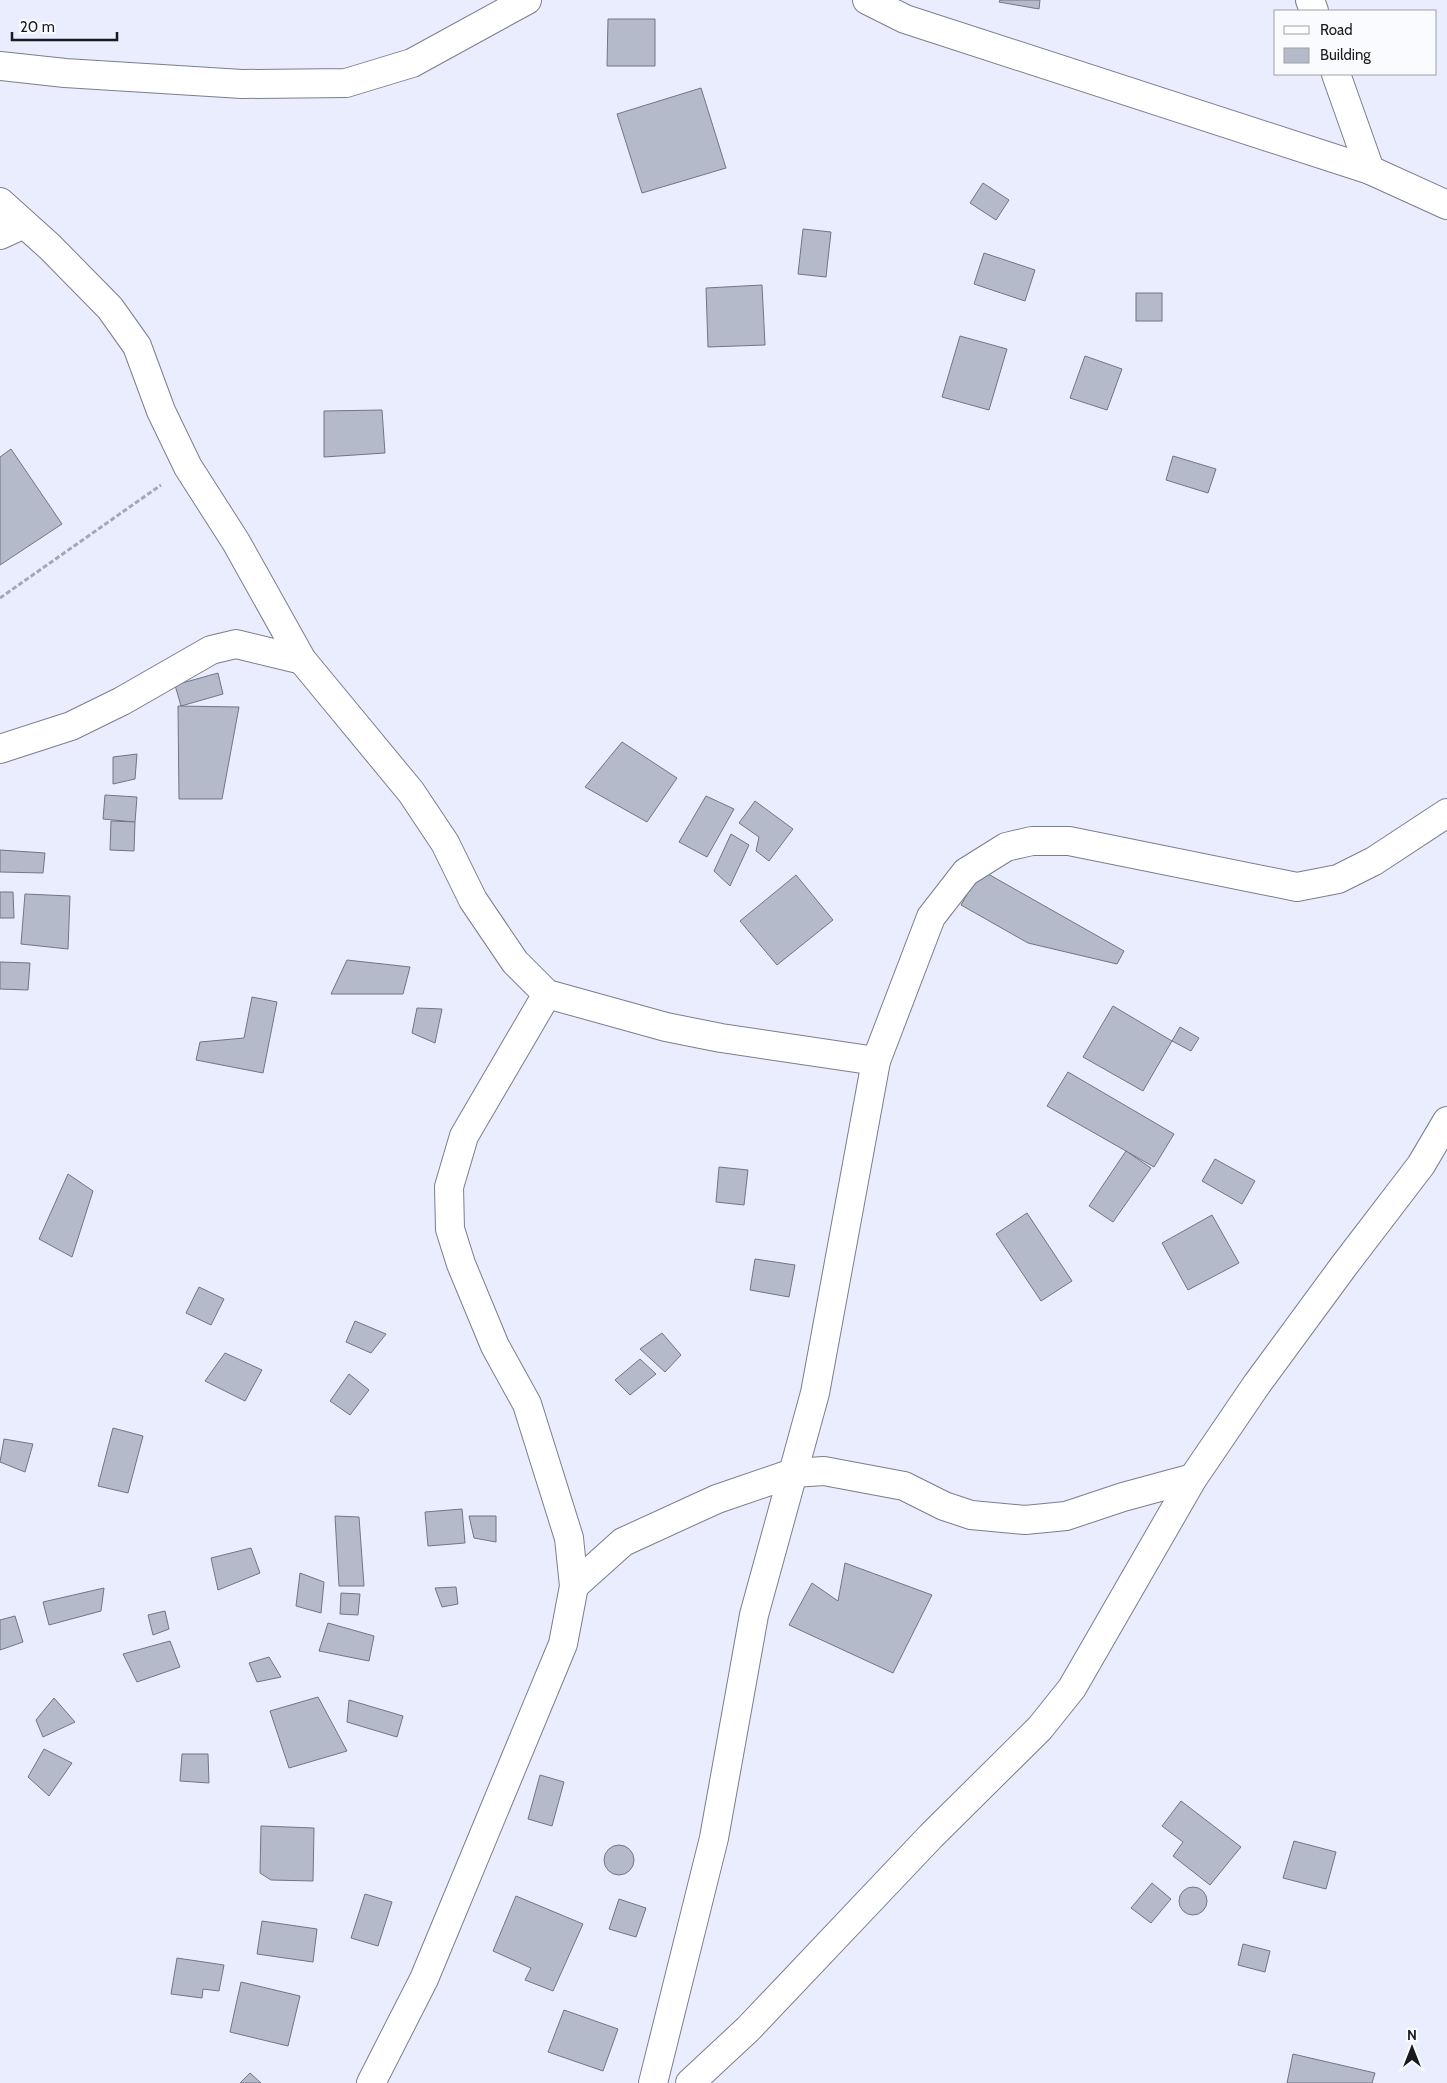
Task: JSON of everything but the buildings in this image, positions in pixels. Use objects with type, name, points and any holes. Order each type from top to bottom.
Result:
[{"type":"street","points":[[0,66],[65,73],[242,84],[346,83],[412,63],[527,0]]},
{"type":"street","points":[[867,0],[905,19],[1370,170],[1447,205]]},
{"type":"street","points":[[1336,75],[1370,170]]},
{"type":"street","points":[[0,202],[12,229],[50,247],[110,308],[137,346],[161,411],[188,467],[236,542],[302,660],[411,792],[445,843],[472,900],[515,962],[547,994],[666,1028],[876,1061]]},
{"type":"street","points":[[0,750],[71,726],[122,701],[210,650],[236,644],[302,660]]},
{"type":"street","points":[[653,2083],[714,1838],[754,1615],[815,1392],[876,1061],[931,917],[966,872],[1006,847],[1032,841],[1069,841],[1298,887],[1338,879],[1445,822]]},
{"type":"street","points":[[371,2083],[424,1979],[563,1644],[574,1586],[569,1538],[527,1404],[495,1346],[461,1264],[450,1229],[449,1187],[464,1136],[547,994]]},
{"type":"street","points":[[690,2083],[748,2029],[931,1836],[1040,1728],[1072,1688],[1193,1478],[1269,1368],[1421,1165],[1447,1121]]},
{"type":"street","points":[[574,1586],[623,1542],[717,1499],[792,1473],[824,1471],[904,1486],[944,1506],[971,1515],[1025,1520],[1066,1516],[1123,1497],[1193,1478]]},
{"type":"path","points":[[0,598],[188,467]]}]
